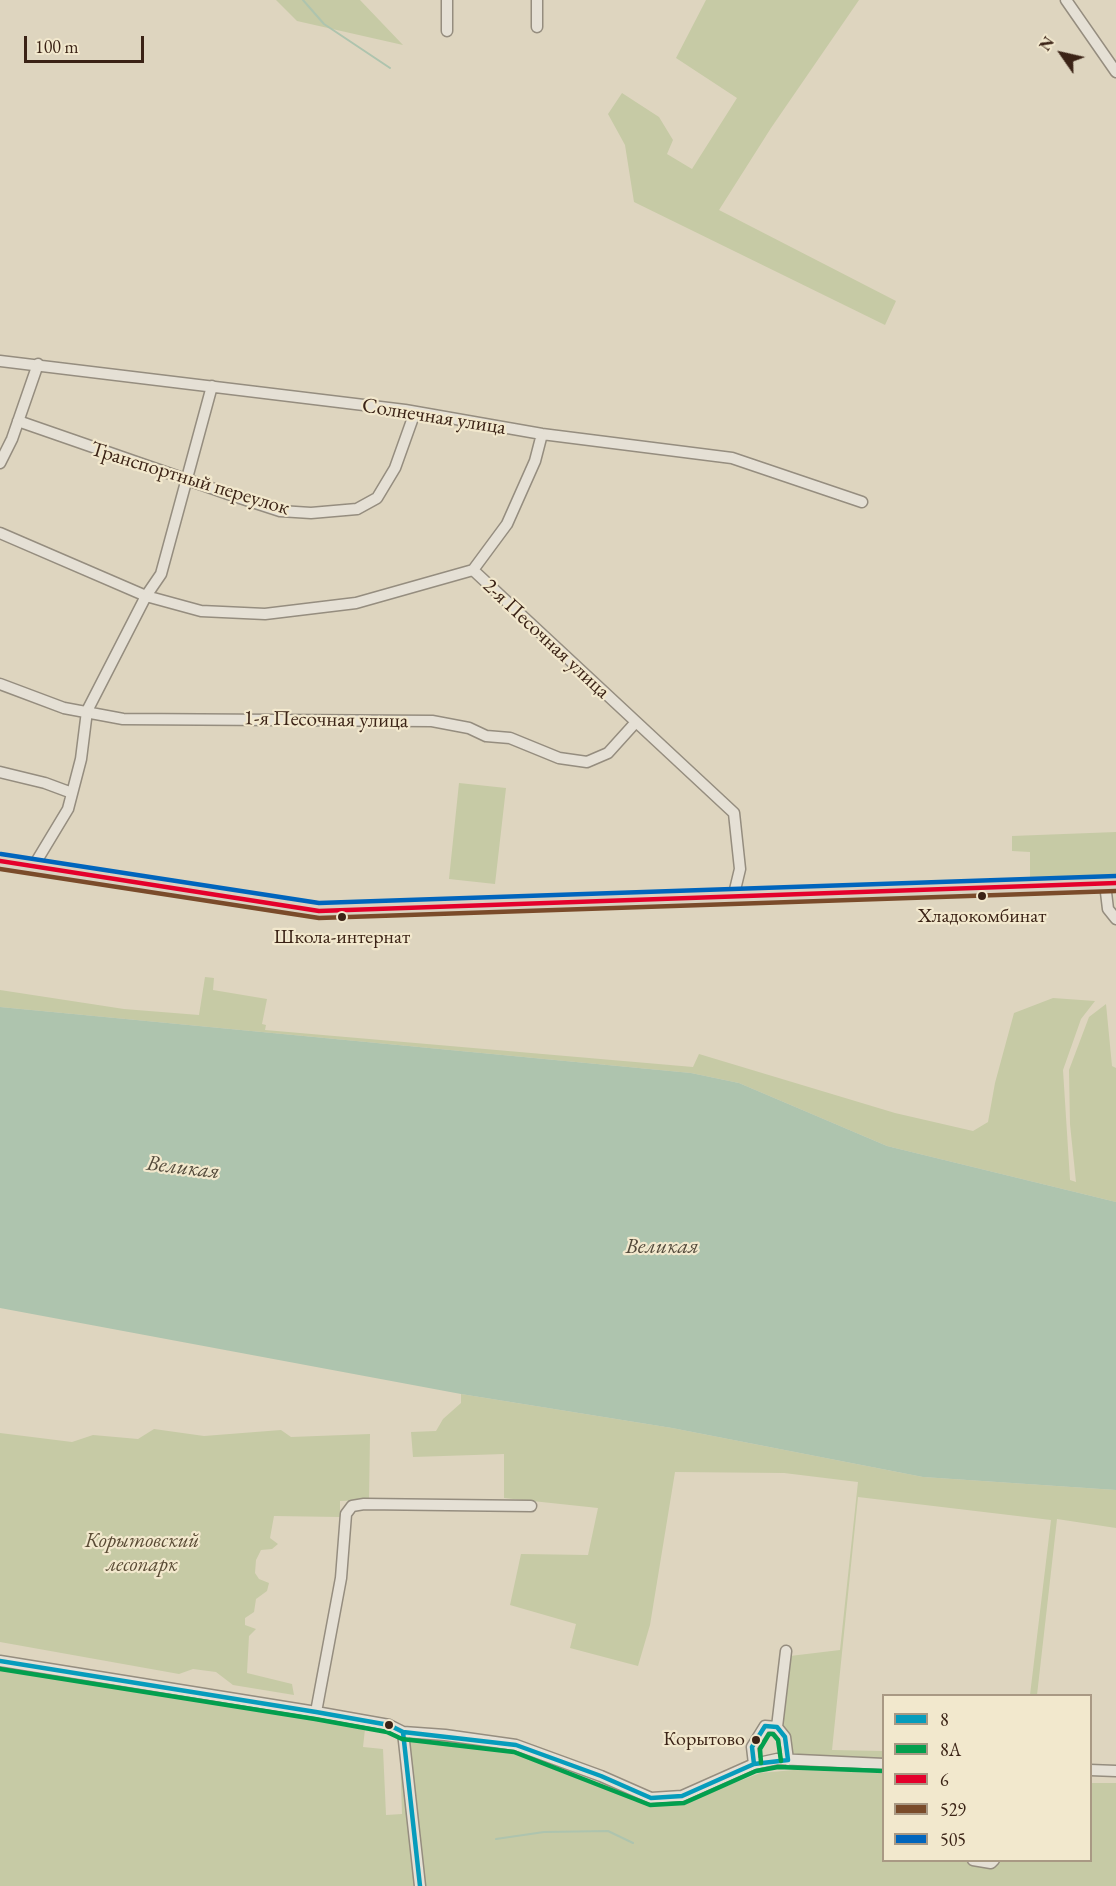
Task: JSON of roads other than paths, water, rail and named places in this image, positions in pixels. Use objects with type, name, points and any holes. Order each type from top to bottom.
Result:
[{"type":"main road","points":[[0,861],[319,911],[1110,884]]},
{"type":"street","points":[[447,0],[447,31]]},
{"type":"street","points":[[537,0],[537,27]]},
{"type":"street","points":[[1066,0],[1116,72]]},
{"type":"street","name":"Солнечная улица","points":[[0,361],[415,412],[542,434],[732,458],[862,502]]},
{"type":"street","points":[[0,463],[38,364]]},
{"type":"street","points":[[33,867],[68,809],[81,759],[87,711],[146,596],[161,574],[212,386]]},
{"type":"street","name":"Транспортный переулок","points":[[18,421],[187,481],[280,511],[311,513],[357,509],[376,498],[396,468],[415,412]]},
{"type":"street","points":[[473,570],[507,524],[535,461],[542,434]]},
{"type":"street","name":"2-я Песочная улица","points":[[0,533],[146,596],[201,611],[265,614],[356,603],[473,570],[734,813],[740,869],[734,898]]},
{"type":"street","name":"1-я Песочная улица","points":[[0,684],[64,708],[123,719],[432,721],[469,728],[486,736],[510,738],[559,758],[587,762],[608,753],[636,722]]},
{"type":"street","points":[[0,772],[45,783],[72,793]]},
{"type":"street","points":[[1110,884],[1108,909],[1116,919]]},
{"type":"street","points":[[316,1712],[341,1578],[346,1514],[352,1506],[364,1504],[531,1506]]},
{"type":"street","points":[[786,1651],[777,1727],[785,1737],[788,1760]]},
{"type":"street","points":[[0,1661],[316,1712],[389,1725],[403,1732],[445,1735],[516,1745],[601,1776],[651,1798],[682,1796],[754,1764],[788,1760],[882,1764]]},
{"type":"street","points":[[754,1764],[752,1747],[755,1739],[765,1726],[777,1727]]},
{"type":"street","points":[[403,1732],[420,1886]]},
{"type":"street","points":[[1092,1770],[1116,1771]]},
{"type":"water","name":"Великая","points":[[0,1007],[691,1073],[739,1083],[887,1146],[1116,1202],[1116,1490],[923,1477],[672,1428],[461,1394],[0,1308]]},
{"type":"waterway","points":[[303,0],[324,24],[390,68]]},
{"type":"waterway","points":[[496,1839],[544,1832],[608,1831],[633,1843]]},
{"type":"place","name":"Хладокомбинат","points":[[982,896]]},
{"type":"place","name":"Школа-интернат","points":[[342,917]]},
{"type":"place","name":"Корытово","points":[[756,1740]]},
{"type":"park label","name":"Корытовский лесопарк","points":[[142,1553]]}]
